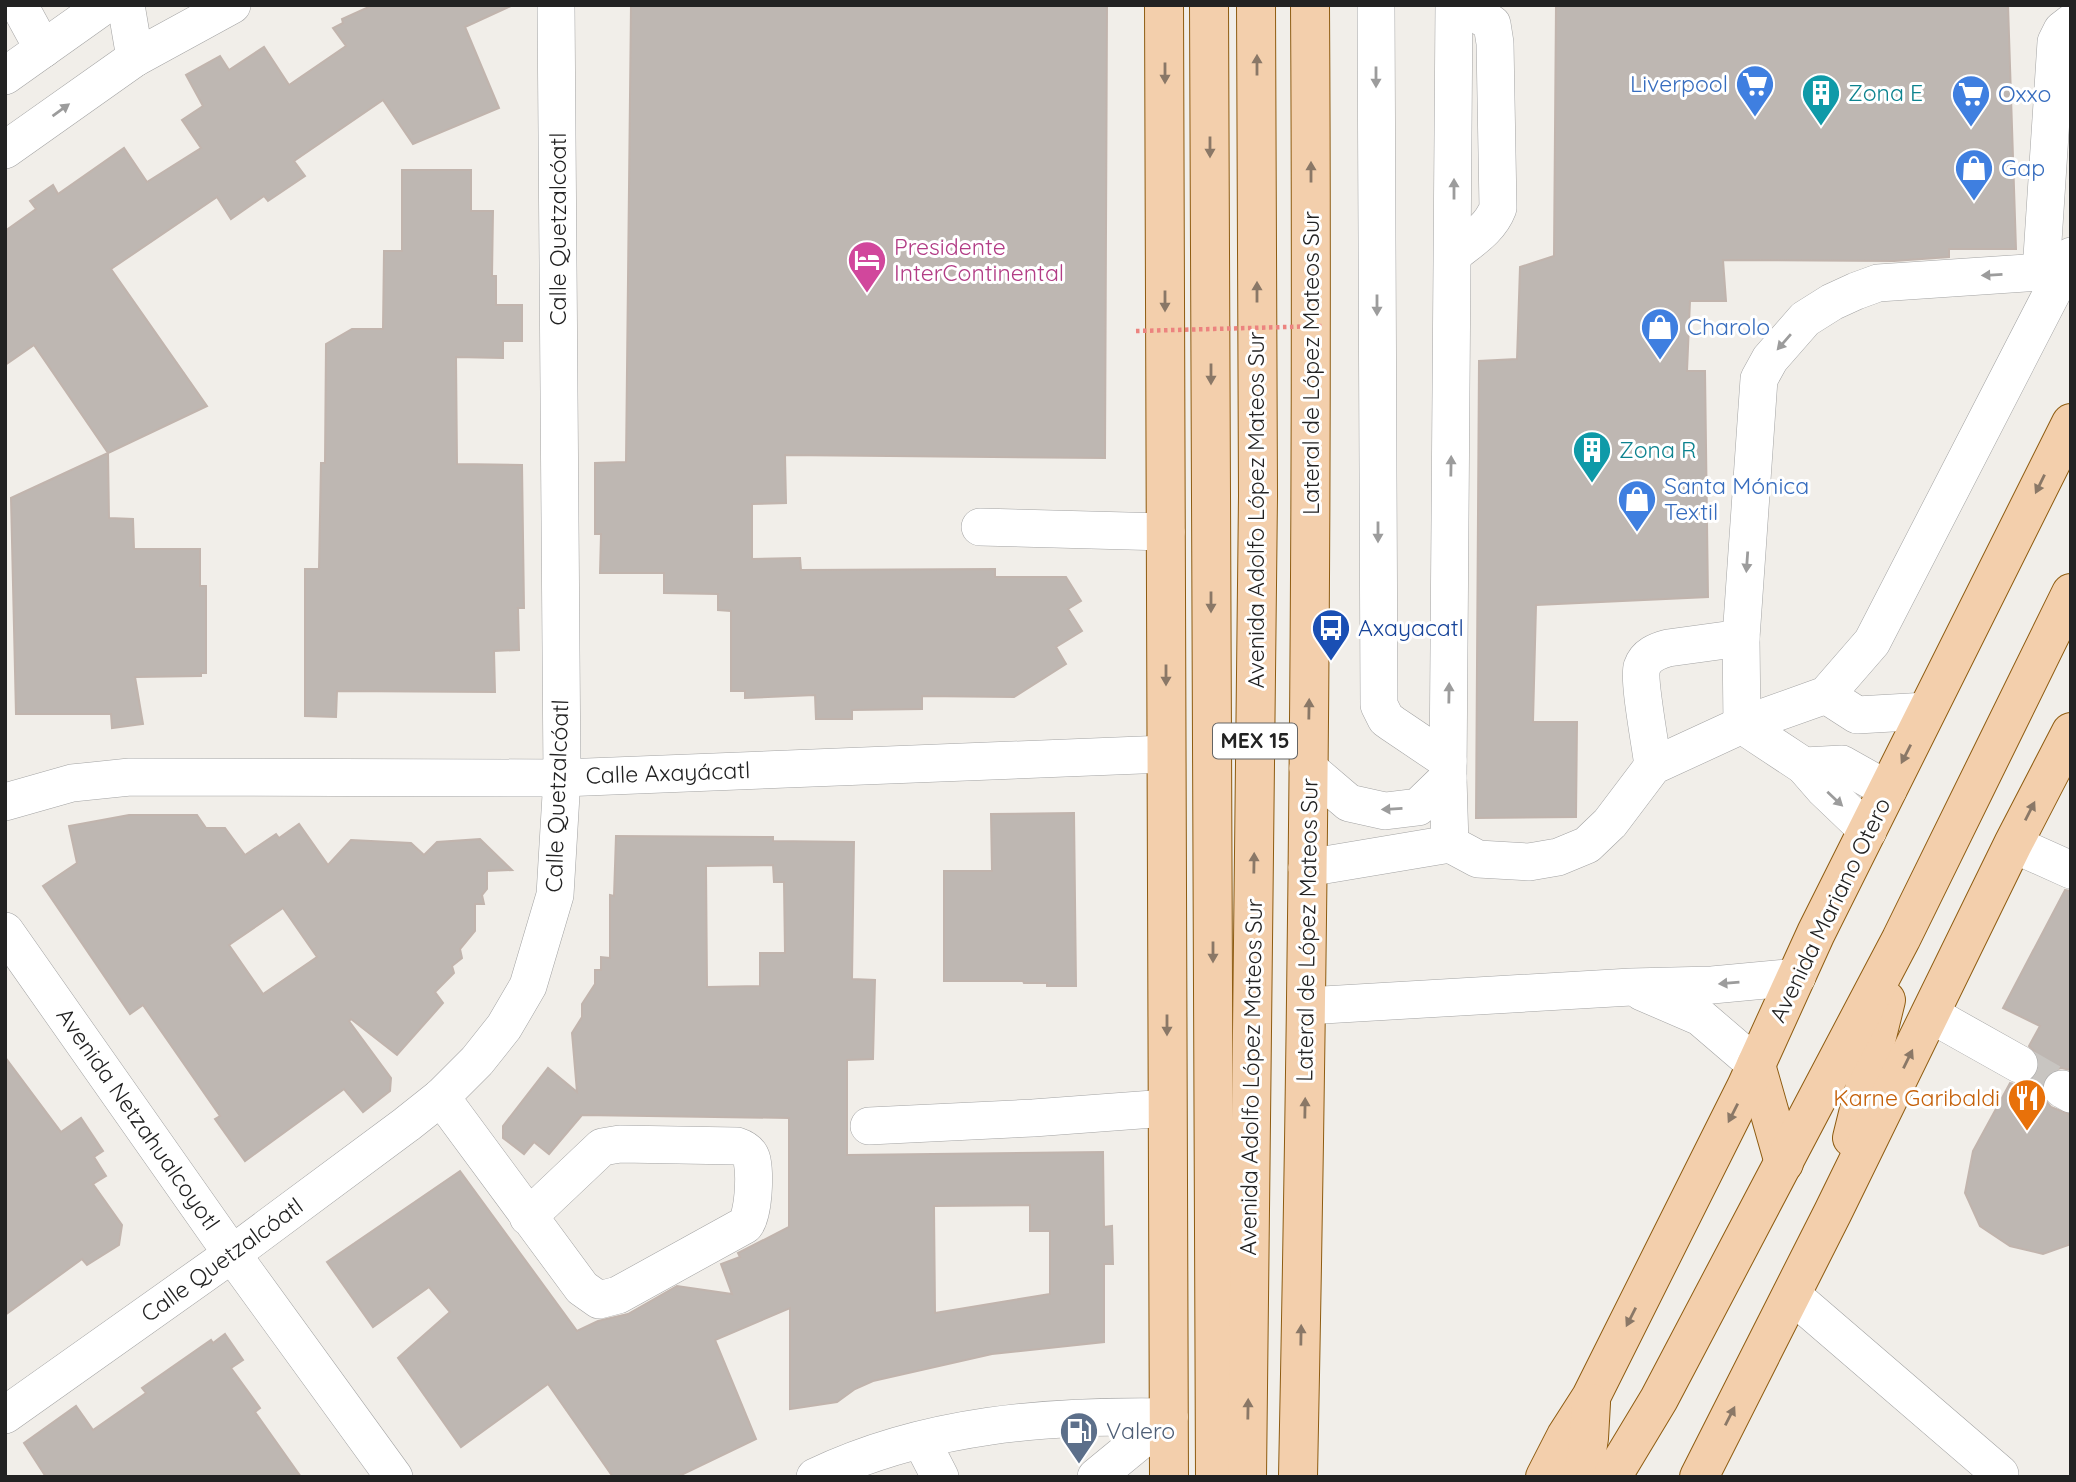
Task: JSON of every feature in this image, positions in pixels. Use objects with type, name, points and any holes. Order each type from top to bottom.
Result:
[{"type":"main road","points":[[1164,5],[1169,1477]]},
{"type":"main road","name":"Avenida Adolfo López Mateos Sur","points":[[1209,5],[1215,1477]]},
{"type":"main road","name":"Avenida Adolfo López Mateos Sur","points":[[1247,1477],[1258,496],[1256,5]]},
{"type":"main road","name":"Lateral de López Mateos Sur","points":[[1299,1475],[1312,356],[1310,5]]},
{"type":"main road","name":"Avenida Mariano Otero","points":[[1545,1477],[1566,1436],[1591,1397],[2071,423]]},
{"type":"main road","points":[[1612,1477],[1659,1399],[1901,939],[2071,593]]},
{"type":"main road","points":[[1699,1477],[2071,732]]},
{"type":"main road","points":[[1833,1212],[1901,939]]},
{"type":"main road","points":[[1756,1065],[1784,1163]]},
{"type":"main road","points":[[1583,1477],[1591,1397]]},
{"type":"main road","points":[[1643,1477],[1659,1399]]},
{"type":"street","points":[[19,5],[43,49]]},
{"type":"street","points":[[5,76],[105,5]]},
{"type":"street","points":[[126,5],[135,58]]},
{"type":"street","points":[[5,150],[135,58],[232,5]]},
{"type":"street","name":"Calle Quetzalcóatl","points":[[5,1415],[232,1254],[441,1097],[491,1044],[528,986],[555,895],[562,778],[556,5]]},
{"type":"street","points":[[1450,844],[1448,770],[1454,5]]},
{"type":"street","points":[[1454,254],[1485,229],[1493,220],[1497,208],[1495,43],[1492,24],[1464,5]]},
{"type":"street","points":[[1386,7],[1379,705],[1386,719],[1448,770]]},
{"type":"street","points":[[1307,868],[1450,844],[1478,859],[1529,862],[1558,857],[1587,845],[1610,823],[1626,798],[1653,766],[1742,725],[1826,695],[1872,642],[2057,269],[2056,42],[2062,30],[2071,23]]},
{"type":"street","points":[[1742,725],[1741,638],[1759,379],[1770,359],[1805,319],[1832,302],[1878,283],[2057,269]]},
{"type":"street","points":[[980,527],[1166,532]]},
{"type":"street","points":[[1653,766],[1641,675],[1647,658],[1668,648],[1741,638]]},
{"type":"street","points":[[1826,695],[1857,715],[1927,711]]},
{"type":"street","points":[[1742,725],[1804,766],[1868,831]]},
{"type":"street","name":"Calle Axayácatl","points":[[5,802],[72,783],[130,777],[562,778],[1166,754]]},
{"type":"street","points":[[1804,766],[1842,764],[1888,790]]},
{"type":"street","points":[[1308,768],[1349,803],[1385,811],[1418,807],[1448,770]]},
{"type":"street","points":[[2013,844],[2071,870]]},
{"type":"street","name":"Avenida Netzahualcoyotl","points":[[5,931],[232,1254],[394,1477]]},
{"type":"street","points":[[1306,1006],[1631,987],[1712,985],[1797,977]]},
{"type":"street","points":[[1631,987],[1700,1017],[1756,1065]]},
{"type":"street","points":[[1930,1014],[2019,1064]]},
{"type":"street","points":[[441,1097],[528,1217],[582,1288],[599,1300],[608,1299],[745,1225],[751,1214],[752,1160],[744,1148],[737,1146],[620,1144],[602,1147],[528,1217]]},
{"type":"street","points":[[869,1126],[1167,1108]]},
{"type":"street","points":[[1791,1294],[2000,1474]]},
{"type":"street","points":[[815,1477],[887,1450],[959,1430],[1030,1420],[1101,1416],[1168,1417]]},
{"type":"street","points":[[1096,1477],[1168,1417]]},
{"type":"street","points":[[921,1440],[940,1477]]},
{"type":"path","points":[[1136,331],[1323,326]]},
{"type":"building","points":[[373,5],[513,5],[465,27],[499,108],[413,144],[383,100],[294,161],[305,176],[268,201],[264,196],[231,219],[217,197],[111,269],[207,406],[108,453],[34,345],[5,365],[5,231],[36,209],[30,201],[53,185],[58,194],[124,148],[147,182],[201,148],[182,120],[203,106],[186,75],[220,56],[229,70],[264,47],[289,85],[346,46],[333,28],[343,23],[342,19]]},
{"type":"building","name":"Presidente InterContinental","points":[[631,5],[1107,5],[1105,458],[785,455],[786,503],[752,504],[752,559],[800,558],[801,570],[995,569],[995,577],[1066,577],[1081,601],[1068,609],[1082,631],[1056,647],[1066,664],[1014,697],[922,696],[922,709],[852,710],[852,719],[816,719],[815,695],[745,698],[745,691],[731,691],[731,611],[718,610],[718,594],[664,593],[664,573],[600,573],[601,534],[595,534],[595,463],[626,462]]},
{"type":"building","points":[[1556,5],[2008,5],[2016,249],[1949,249],[1949,257],[1894,261],[1723,260],[1726,301],[1690,301],[1687,371],[1705,371],[1708,597],[1536,605],[1533,722],[1577,722],[1576,817],[1476,818],[1479,361],[1517,359],[1520,267],[1554,256]]},
{"type":"building","points":[[402,170],[471,170],[471,211],[493,211],[492,276],[496,276],[496,305],[522,305],[522,341],[503,341],[503,358],[456,357],[457,464],[522,465],[524,608],[518,608],[519,650],[494,651],[495,692],[337,691],[336,717],[305,716],[305,569],[319,569],[321,463],[325,463],[326,344],[352,329],[383,329],[384,251],[402,251]]},
{"type":"building","points":[[108,453],[109,518],[133,519],[134,549],[200,549],[200,586],[206,586],[206,673],[201,673],[201,676],[135,677],[143,724],[112,728],[111,714],[16,714],[11,498]]},
{"type":"building","points":[[1074,813],[1076,986],[1047,986],[1047,983],[1023,981],[944,981],[944,871],[992,871],[991,814]]},
{"type":"building","points":[[129,815],[197,815],[206,828],[225,828],[245,855],[276,834],[279,838],[299,824],[328,865],[351,840],[411,843],[424,855],[437,842],[480,839],[512,870],[487,871],[487,889],[482,895],[484,904],[475,904],[475,931],[460,949],[462,958],[452,966],[454,973],[435,992],[443,1003],[397,1055],[351,1019],[349,1021],[391,1078],[390,1091],[363,1112],[344,1089],[245,1161],[215,1119],[220,1116],[143,1005],[130,1014],[43,886],[77,863],[69,826]],"holes":[[[283,908],[317,957],[263,994],[229,945]]]},
{"type":"building","points":[[616,836],[773,837],[773,841],[854,842],[852,979],[875,980],[873,1059],[847,1060],[847,1155],[1103,1152],[1104,1227],[1112,1226],[1113,1264],[1104,1264],[1104,1342],[992,1354],[873,1381],[855,1389],[837,1402],[790,1409],[790,1308],[715,1340],[756,1439],[677,1477],[613,1477],[548,1384],[461,1447],[398,1358],[450,1312],[429,1287],[373,1327],[327,1262],[460,1171],[577,1331],[598,1321],[628,1314],[677,1286],[732,1294],[721,1264],[740,1257],[738,1253],[789,1227],[789,1118],[582,1115],[549,1154],[534,1142],[524,1154],[503,1138],[503,1126],[548,1068],[577,1092],[572,1033],[582,1017],[582,1004],[595,984],[595,970],[601,970],[601,957],[610,958],[610,895],[614,896]],"holes":[[[773,865],[774,882],[784,882],[785,953],[760,953],[760,986],[707,987],[706,866]],[[1030,1205],[1030,1231],[1050,1231],[1050,1294],[935,1313],[934,1206]]]},
{"type":"building","name":"Karne Garibaldi","points":[[2065,890],[2071,891],[2071,1070],[2061,1068],[2051,1071],[2043,1079],[2041,1090],[2051,1107],[2071,1115],[2071,1244],[2043,1254],[2010,1246],[1980,1226],[1965,1193],[1973,1151],[2010,1083],[2020,1085],[2029,1082],[2038,1074],[2040,1064],[2037,1054],[2029,1046],[2040,1026],[2003,1008]]},
{"type":"building","points":[[5,1057],[61,1132],[81,1118],[103,1151],[94,1157],[106,1176],[93,1184],[122,1225],[119,1245],[87,1265],[82,1259],[5,1315]]},
{"type":"building","points":[[225,1334],[243,1360],[231,1368],[260,1408],[255,1412],[301,1477],[46,1477],[24,1443],[76,1406],[93,1430],[146,1393],[142,1388],[211,1340],[213,1343]]},
{"type":"tunnel","points":[[2019,1064],[2062,1089]]},
{"type":"place","name":"Liverpool","points":[[1755,118]]},
{"type":"place","name":"Zona E","points":[[1821,127]]},
{"type":"place","name":"Oxxo","points":[[1971,128]]},
{"type":"place","name":"Gap","points":[[1974,202]]},
{"type":"place","name":"Presidente InterContinental","points":[[867,294]]},
{"type":"place","name":"Charolo","points":[[1660,361]]},
{"type":"place","name":"Zona R","points":[[1592,484]]},
{"type":"place","name":"Santa Mónica Textil","points":[[1637,533]]},
{"type":"place","name":"Axayacatl","points":[[1331,662]]},
{"type":"place","name":"Karne Garibaldi","points":[[2027,1132]]},
{"type":"place","name":"Valero","points":[[1079,1465]]}]
